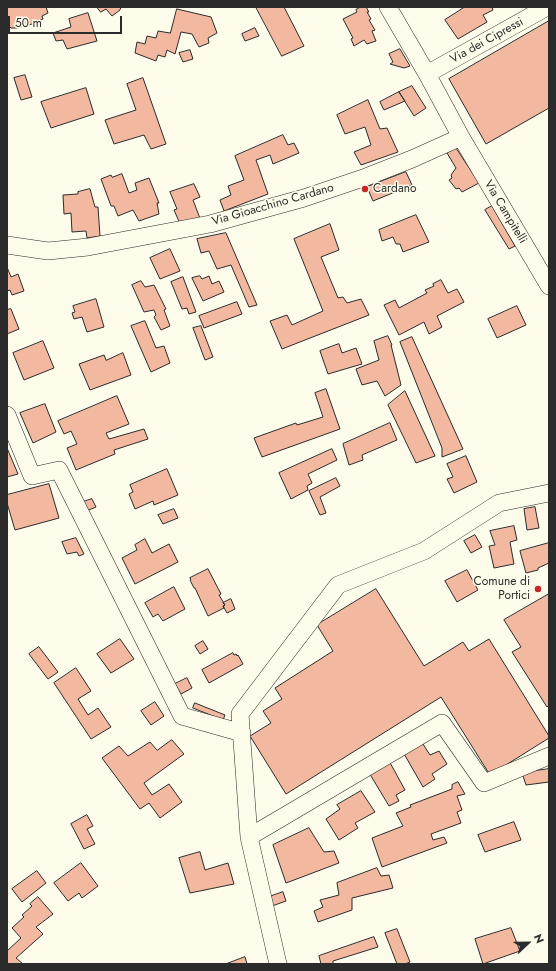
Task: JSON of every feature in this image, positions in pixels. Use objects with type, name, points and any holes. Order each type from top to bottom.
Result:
[{"type":"street","points":[[388,7],[427,74],[461,137]]},
{"type":"street","name":"Via dei Cipressi","points":[[427,74],[547,7]]},
{"type":"street","name":"Via Gioacchino Cardano","points":[[7,245],[48,251],[75,248],[210,224],[304,198],[366,177],[412,159],[461,137]]},
{"type":"street","name":"Via Campitelli","points":[[461,137],[549,286]]},
{"type":"street","points":[[7,415],[32,476],[59,470],[182,716],[242,733]]},
{"type":"street","points":[[278,964],[249,837],[240,714],[338,585],[424,551],[499,503],[549,493]]},
{"type":"street","points":[[249,837],[442,723],[484,783],[549,756]]},
{"type":"building","points":[[7,7],[46,7],[48,13],[42,16],[43,19],[32,24],[11,28],[7,24]]},
{"type":"building","points":[[97,7],[122,7],[112,16],[106,9],[101,12]]},
{"type":"building","points":[[256,7],[284,7],[304,46],[282,56]]},
{"type":"building","points":[[361,7],[366,7],[369,12],[367,12],[371,19],[369,20],[375,30],[372,31],[376,41],[367,44],[364,40],[354,46],[351,39],[353,38],[343,19],[357,12],[356,10]]},
{"type":"building","points":[[465,7],[492,7],[493,10],[483,15],[487,22],[458,39],[445,20]]},
{"type":"building","points":[[177,9],[211,17],[217,33],[208,38],[209,43],[199,47],[192,34],[181,32],[175,54],[167,50],[165,57],[158,55],[156,61],[135,53],[137,42],[145,44],[147,36],[156,38],[158,31],[170,33]]},
{"type":"building","points":[[88,13],[97,41],[67,49],[63,40],[56,41],[53,33],[71,27],[69,19]]},
{"type":"building","points":[[549,21],[549,108],[486,144],[449,79]]},
{"type":"building","points":[[255,28],[259,36],[245,41],[242,34]]},
{"type":"building","points":[[400,49],[410,66],[404,68],[390,64],[393,62],[389,54]]},
{"type":"building","points":[[190,50],[193,59],[183,62],[179,53]]},
{"type":"building","points":[[25,75],[32,97],[21,100],[14,78]]},
{"type":"building","points":[[143,78],[166,144],[151,149],[144,135],[114,144],[105,120],[136,110],[127,84]]},
{"type":"building","points":[[412,86],[426,108],[414,116],[399,92]]},
{"type":"building","points":[[86,88],[94,114],[51,128],[41,102]]},
{"type":"building","points":[[399,92],[405,101],[384,110],[380,102]]},
{"type":"building","points":[[368,100],[380,129],[387,128],[398,152],[361,165],[354,152],[371,145],[365,127],[345,134],[337,115]]},
{"type":"building","points":[[283,135],[288,145],[294,143],[299,153],[273,164],[270,155],[256,160],[268,194],[224,211],[220,200],[231,195],[228,186],[244,180],[235,156]]},
{"type":"building","points":[[456,148],[479,183],[462,192],[459,188],[456,189],[449,180],[452,178],[451,175],[456,168],[447,153]]},
{"type":"building","points":[[406,172],[412,185],[373,201],[367,187]]},
{"type":"building","points":[[122,174],[129,193],[137,190],[135,183],[149,178],[159,203],[157,203],[159,214],[139,221],[133,210],[118,216],[114,206],[111,206],[101,179],[111,175],[112,177]]},
{"type":"building","points":[[194,184],[200,197],[193,200],[201,221],[181,226],[174,210],[177,209],[170,192]]},
{"type":"building","points":[[90,189],[95,207],[98,207],[100,236],[87,238],[86,231],[72,232],[71,213],[64,214],[63,195],[78,194],[78,192]]},
{"type":"building","points":[[492,206],[515,246],[509,249],[485,210]]},
{"type":"building","points":[[416,215],[429,242],[403,252],[400,244],[396,244],[393,237],[382,241],[379,230]]},
{"type":"building","points":[[330,224],[339,250],[321,257],[338,298],[343,297],[347,303],[361,299],[369,315],[282,349],[270,321],[287,315],[292,325],[323,311],[294,239]]},
{"type":"building","points":[[226,233],[257,305],[249,307],[231,265],[217,269],[209,251],[201,253],[197,239]]},
{"type":"building","points":[[170,249],[180,271],[160,279],[150,258]]},
{"type":"building","points":[[7,267],[11,277],[18,274],[24,291],[12,295],[10,290],[7,291]]},
{"type":"building","points":[[200,276],[202,279],[209,276],[212,284],[219,281],[224,292],[203,301],[192,278]]},
{"type":"building","points":[[183,277],[196,312],[189,314],[187,308],[182,309],[171,282]]},
{"type":"building","points":[[441,280],[448,293],[457,289],[464,302],[437,316],[442,327],[429,334],[424,322],[399,335],[384,305],[395,300],[399,308],[427,293],[425,290],[434,286],[433,284]]},
{"type":"building","points":[[141,281],[145,287],[154,285],[166,309],[164,310],[170,326],[161,330],[154,317],[156,315],[154,310],[144,312],[132,285]]},
{"type":"building","points":[[96,299],[104,327],[87,332],[82,317],[74,319],[72,313],[75,312],[73,306]]},
{"type":"building","points":[[237,302],[242,314],[204,328],[199,316]]},
{"type":"building","points":[[517,306],[526,325],[497,338],[488,319]]},
{"type":"building","points":[[11,309],[19,329],[7,334],[7,310]]},
{"type":"building","points":[[145,321],[156,348],[164,346],[170,363],[151,372],[131,326]]},
{"type":"building","points":[[201,326],[213,357],[205,360],[193,328]]},
{"type":"building","points":[[388,336],[392,345],[401,385],[385,396],[377,381],[362,385],[356,369],[379,360],[374,341]]},
{"type":"building","points":[[412,337],[463,449],[442,457],[442,448],[400,342]]},
{"type":"building","points":[[43,341],[54,368],[24,380],[13,353]]},
{"type":"building","points":[[339,344],[342,353],[356,348],[362,364],[328,374],[320,351]]},
{"type":"building","points":[[123,353],[131,375],[90,390],[79,364],[104,355],[106,360]]},
{"type":"building","points":[[326,389],[340,429],[262,457],[254,438],[296,423],[297,425],[323,417],[315,393]]},
{"type":"building","points":[[405,391],[435,456],[416,463],[388,405]]},
{"type":"building","points":[[117,396],[129,424],[106,433],[109,439],[144,429],[148,439],[114,450],[115,454],[76,470],[67,448],[77,444],[71,431],[64,434],[58,421]]},
{"type":"building","points":[[45,404],[56,432],[33,443],[20,413]]},
{"type":"building","points":[[390,423],[397,440],[362,455],[363,460],[349,465],[343,444]]},
{"type":"building","points":[[7,448],[18,474],[7,477]]},
{"type":"building","points":[[332,449],[337,460],[308,474],[312,483],[307,486],[308,490],[291,499],[279,473]]},
{"type":"building","points":[[466,456],[477,482],[454,493],[447,479],[453,477],[447,464]]},
{"type":"building","points":[[167,469],[178,495],[154,505],[153,501],[135,509],[129,494],[133,492],[130,485]]},
{"type":"building","points":[[336,478],[340,486],[320,497],[326,513],[320,515],[309,491]]},
{"type":"building","points":[[49,484],[59,518],[15,530],[7,503],[7,495]]},
{"type":"building","points":[[92,499],[96,507],[84,512],[80,503]]},
{"type":"building","points":[[535,507],[539,528],[527,530],[524,509]]},
{"type":"building","points":[[174,509],[178,518],[163,524],[158,515]]},
{"type":"building","points":[[514,526],[517,540],[510,542],[514,564],[494,568],[489,546],[495,545],[490,531]]},
{"type":"building","points":[[475,535],[482,547],[471,553],[464,541]]},
{"type":"building","points":[[76,538],[84,554],[79,556],[77,552],[67,554],[62,542]]},
{"type":"building","points":[[145,539],[152,553],[169,544],[178,562],[135,584],[122,558],[137,550],[135,545]]},
{"type":"building","points":[[549,543],[549,563],[538,568],[538,570],[526,573],[520,551]]},
{"type":"building","points":[[208,569],[225,605],[223,606],[224,608],[208,616],[190,578]]},
{"type":"building","points":[[467,570],[478,590],[457,602],[445,581]]},
{"type":"building","points":[[174,587],[185,609],[163,621],[158,614],[153,617],[145,603]]},
{"type":"building","points":[[376,589],[424,666],[463,642],[469,651],[489,639],[549,738],[490,775],[441,697],[286,794],[250,736],[271,723],[263,711],[282,699],[275,688],[333,651],[317,625]]},
{"type":"building","points":[[549,594],[549,707],[547,707],[512,652],[521,647],[504,620]]},
{"type":"building","points":[[231,599],[235,609],[227,613],[223,603]]},
{"type":"building","points":[[120,639],[134,659],[111,673],[97,654]]},
{"type":"building","points":[[203,641],[208,649],[200,654],[195,646]]},
{"type":"building","points":[[39,647],[58,672],[48,679],[29,654]]},
{"type":"building","points":[[233,653],[234,655],[238,655],[243,664],[209,683],[202,670]]},
{"type":"building","points":[[76,668],[91,691],[78,699],[88,715],[98,708],[111,727],[91,739],[54,683]]},
{"type":"building","points":[[187,678],[192,688],[181,694],[175,684]]},
{"type":"building","points":[[155,702],[164,716],[151,725],[141,711]]},
{"type":"building","points":[[195,703],[225,715],[223,720],[193,708]]},
{"type":"building","points":[[172,740],[184,754],[144,783],[152,795],[169,784],[182,802],[160,818],[149,803],[140,809],[102,758],[119,746],[128,756],[150,742],[157,750]]},
{"type":"building","points":[[421,741],[430,755],[439,751],[447,764],[432,774],[435,779],[423,787],[403,752]]},
{"type":"building","points":[[388,759],[405,790],[396,795],[399,801],[389,806],[368,771]]},
{"type":"building","points":[[549,769],[549,782],[526,785],[522,773]]},
{"type":"building","points":[[458,782],[465,794],[457,796],[462,810],[457,812],[461,823],[431,834],[433,840],[444,837],[447,843],[382,867],[372,838],[403,826],[396,813],[411,807],[410,805],[452,789],[452,785]]},
{"type":"building","points":[[361,791],[375,812],[355,823],[358,828],[339,840],[326,819],[340,809],[337,805]]},
{"type":"building","points":[[87,815],[93,826],[87,829],[95,844],[84,849],[71,824]]},
{"type":"building","points":[[514,822],[521,840],[485,852],[478,835]]},
{"type":"building","points":[[309,828],[324,852],[334,851],[339,863],[286,883],[273,845]]},
{"type":"building","points":[[200,852],[205,870],[228,863],[234,884],[190,893],[179,858]]},
{"type":"building","points":[[81,863],[98,886],[82,898],[79,893],[68,901],[54,883]]},
{"type":"building","points":[[377,868],[381,876],[389,875],[393,888],[352,898],[352,910],[318,922],[314,911],[323,907],[320,900],[339,895],[337,883]]},
{"type":"building","points":[[37,871],[46,883],[22,902],[12,889]]},
{"type":"building","points":[[283,892],[286,901],[272,906],[269,897]]},
{"type":"building","points":[[38,897],[53,914],[36,927],[43,934],[16,958],[23,964],[7,964],[7,951],[21,938],[12,928],[24,917],[22,915],[32,906],[30,904]]},
{"type":"building","points":[[511,928],[520,951],[483,964],[475,939]]},
{"type":"building","points":[[397,929],[410,962],[405,964],[397,964],[385,933]]},
{"type":"building","points":[[374,937],[378,947],[333,961],[333,964],[321,964],[319,956]]},
{"type":"building","points":[[245,957],[247,964],[226,964]]},
{"type":"place","name":"Cardano","points":[[365,189]]},
{"type":"place","name":"Comune di Portici","points":[[538,589]]}]
